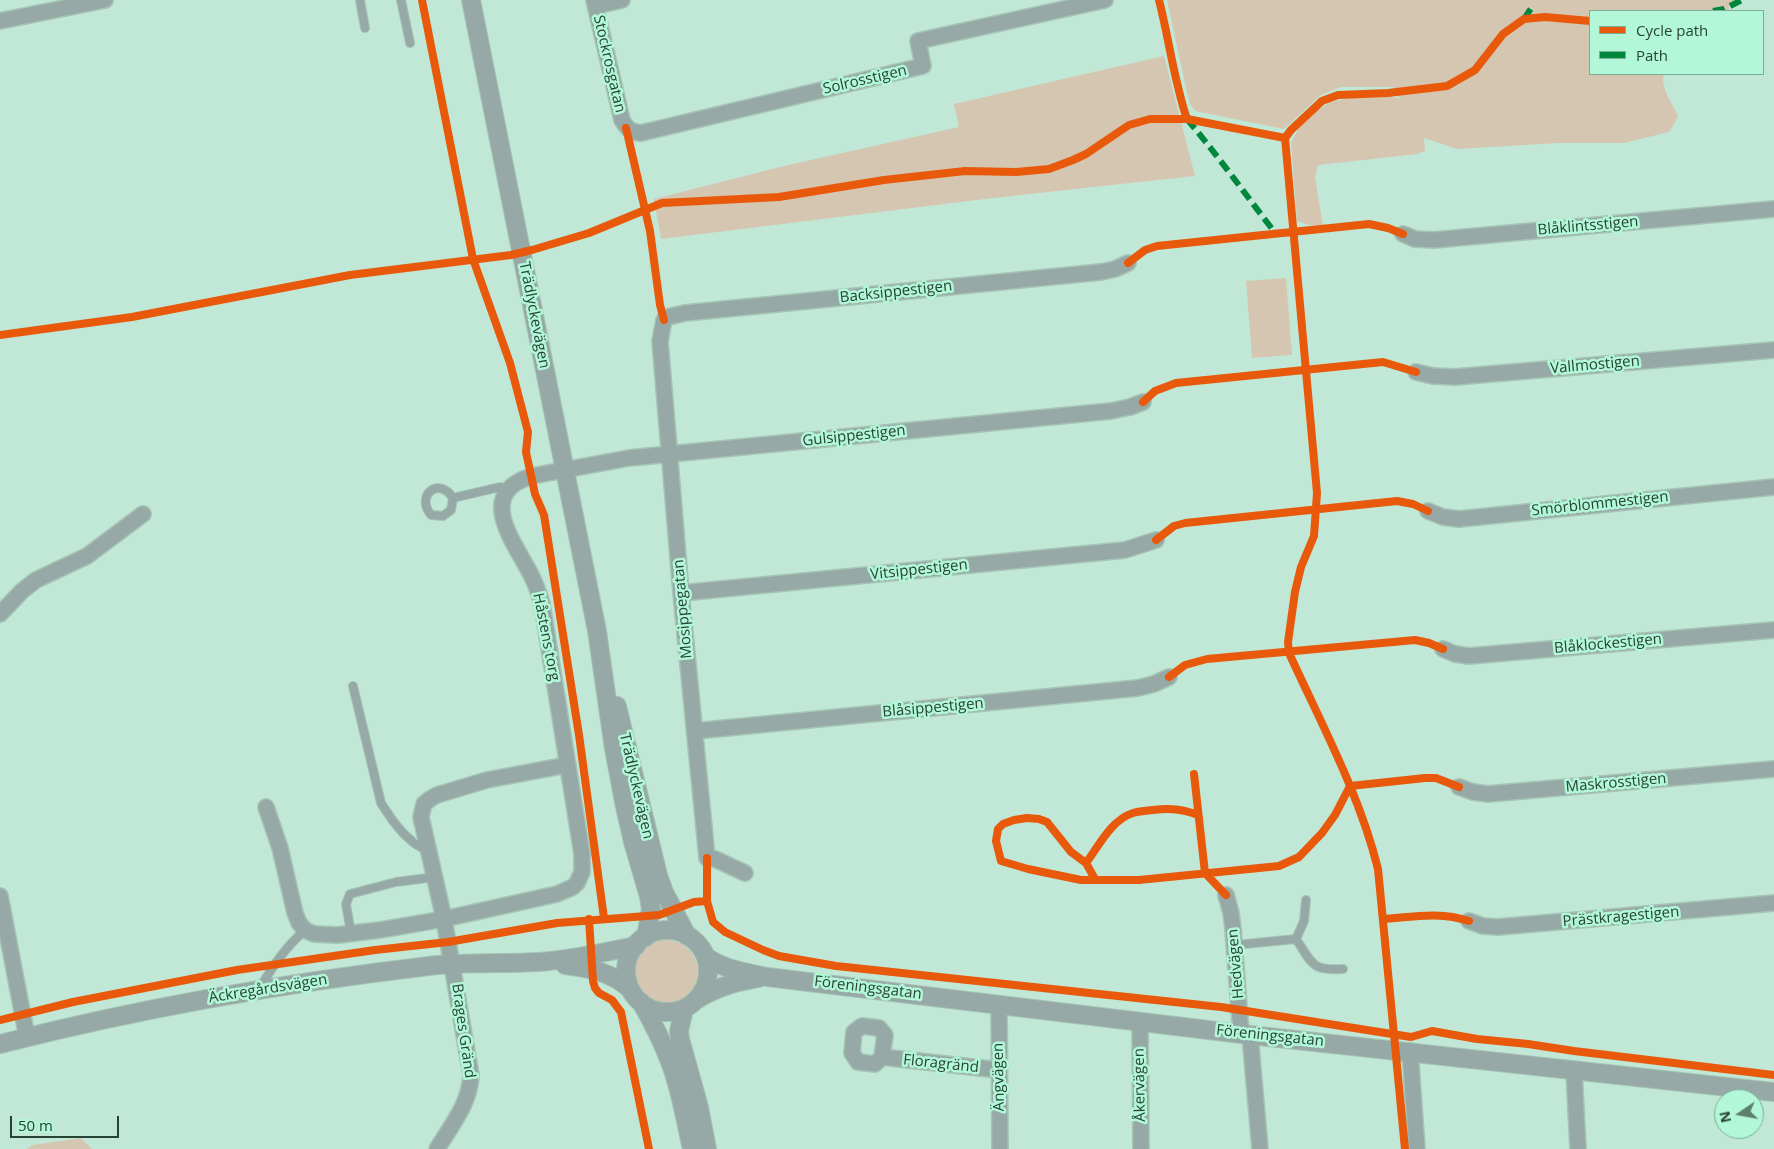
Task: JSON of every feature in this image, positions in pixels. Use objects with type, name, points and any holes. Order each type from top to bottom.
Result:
[{"type":"street","points":[[0,21],[105,0]]},
{"type":"street","name":"Trädlyckevägen","points":[[471,0],[597,631],[614,749],[625,807],[649,897],[651,909],[641,941]]},
{"type":"street","points":[[595,3],[622,0]]},
{"type":"street","name":"Solrosstigen","points":[[626,128],[633,132],[641,133],[923,66],[918,41],[1105,0]]},
{"type":"street","name":"Stockrosgatan","points":[[595,3],[622,120],[626,128]]},
{"type":"street","name":"Blåklintsstigen","points":[[1403,234],[1415,239],[1434,240],[1774,209]]},
{"type":"street","name":"Backsippestigen","points":[[664,320],[668,317],[686,313],[1101,272],[1115,269],[1128,263]]},
{"type":"street","name":"Mosippegatan","points":[[664,320],[660,341],[681,593],[707,858],[715,859],[745,873]]},
{"type":"street","name":"Vallmostigen","points":[[1416,372],[1433,376],[1455,377],[1774,350]]},
{"type":"street","name":"Gulsippestigen","points":[[564,469],[630,458],[1111,411],[1143,402]]},
{"type":"street","points":[[507,492],[511,485],[520,480],[564,469]]},
{"type":"street","name":"Smörblommestigen","points":[[1428,512],[1442,517],[1459,518],[1774,487]]},
{"type":"street","name":"Håstens torg","points":[[305,930],[314,934],[325,935],[351,933],[444,919],[557,894],[567,890],[577,882],[582,872],[582,854],[542,604],[530,572],[504,522],[502,507],[507,492]]},
{"type":"street","points":[[0,614],[36,580],[87,556],[143,514]]},
{"type":"street","name":"Vitsippestigen","points":[[681,593],[1125,550],[1156,540]]},
{"type":"street","name":"Blåklockestigen","points":[[1443,649],[1455,654],[1469,656],[1774,630]]},
{"type":"street","name":"Trädlyckevägen","points":[[597,631],[658,875],[664,892],[687,936]]},
{"type":"street","name":"Blåsippestigen","points":[[695,730],[1138,688],[1154,684],[1169,677]]},
{"type":"street","points":[[453,964],[421,817],[424,804],[437,795],[487,780],[567,765]]},
{"type":"street","name":"Maskrosstigen","points":[[1459,787],[1473,792],[1488,794],[1774,770]]},
{"type":"street","points":[[266,806],[280,848],[295,912],[299,923],[305,930]]},
{"type":"street","name":"Hedvägen","points":[[1226,895],[1231,913],[1260,1149]]},
{"type":"street","points":[[0,896],[27,1037]]},
{"type":"street","name":"Prästkragestigen","points":[[1469,921],[1483,926],[1498,928],[1774,903]]},
{"type":"street","points":[[636,996],[652,1009],[664,1012],[690,1004],[701,994],[707,980],[708,972],[705,956],[698,944],[687,936],[666,931],[652,934],[641,941],[628,962],[626,972],[636,996],[655,1027],[671,1063],[678,1085],[692,1149]]},
{"type":"street","name":"Äckregårdsvägen","points":[[0,1044],[104,1019],[260,989],[430,966],[540,962],[572,958],[641,941]]},
{"type":"street","name":"Föreningsgatan","points":[[705,956],[719,966],[767,977],[1246,1034],[1774,1092]]},
{"type":"street","name":"Äckregårdsvägen","points":[[540,962],[598,970],[613,976],[636,996]]},
{"type":"street","name":"Brages Gränd","points":[[437,1149],[467,1098],[471,1085],[453,964]]},
{"type":"street","name":"Föreningsgatan","points":[[690,1004],[706,994],[730,984],[767,977]]},
{"type":"street","points":[[690,1004],[679,1031],[700,1107],[707,1149]]},
{"type":"street","name":"Ängvägen","points":[[999,1004],[1000,1149]]},
{"type":"street","name":"Åkervägen","points":[[1140,1021],[1141,1149]]},
{"type":"street","points":[[1410,1051],[1416,1149]]},
{"type":"street","name":"Floragränd","points":[[882,1057],[999,1070]]},
{"type":"street","points":[[1574,1071],[1578,1149]]},
{"type":"lane","points":[[360,0],[366,28]]},
{"type":"lane","points":[[401,0],[410,43]]},
{"type":"lane","points":[[453,498],[500,488],[507,492]]},
{"type":"lane","points":[[353,686],[381,803],[393,822],[414,843],[429,852]]},
{"type":"lane","points":[[351,933],[346,904],[347,899],[353,892],[396,882],[435,878]]},
{"type":"lane","points":[[1296,939],[1304,921],[1306,900]]},
{"type":"lane","points":[[260,989],[288,946],[305,930]]},
{"type":"lane","points":[[1235,946],[1296,939]]},
{"type":"lane","points":[[1296,939],[1316,967],[1327,970],[1343,969]]},
{"type":"shaded area","points":[[1167,0],[1737,0],[1729,3],[1729,10],[1589,10],[1589,75],[1664,75],[1665,91],[1678,117],[1669,132],[1624,143],[1559,143],[1457,149],[1424,138],[1425,151],[1417,154],[1318,165],[1315,177],[1323,226],[1309,225],[1297,221],[1291,143],[1299,128],[1317,111],[1331,102],[1348,98],[1392,97],[1400,99],[1393,87],[1341,87],[1321,95],[1284,129],[1195,111],[1190,104]]},
{"type":"shaded area","points":[[1164,56],[1195,176],[993,198],[661,239],[654,199],[784,166],[959,127],[954,104]]},
{"type":"shaded area","points":[[1286,278],[1292,355],[1252,358],[1246,281]]},
{"type":"shaded area","points":[[666,940],[684,946],[692,954],[698,972],[692,990],[684,998],[666,1004],[648,998],[640,990],[634,972],[640,954],[648,946]]},
{"type":"shaded area","points":[[81,1138],[92,1149],[27,1149],[32,1145]]},
{"type":"marked path","points":[[1718,10],[1742,0]]},
{"type":"marked path","points":[[1524,19],[1532,7]]},
{"type":"marked path","points":[[1187,119],[1276,234]]},
{"type":"cycle path","points":[[422,0],[473,259],[510,363],[528,432],[526,452],[535,494],[544,515],[579,735],[604,918]]},
{"type":"cycle path","points":[[1159,0],[1187,119]]},
{"type":"cycle path","points":[[1405,1149],[1378,869],[1350,786],[1289,653],[1288,642],[1295,592],[1301,567],[1314,536],[1317,493],[1285,138],[1322,101],[1338,95],[1388,93],[1447,86],[1475,70],[1503,34],[1524,19],[1545,17],[1589,21]]},
{"type":"cycle path","points":[[0,335],[132,317],[350,275],[511,255],[589,233],[662,203],[779,197],[884,180],[965,171],[1016,172],[1049,169],[1086,154],[1129,125],[1150,119],[1187,119],[1285,138]]},
{"type":"cycle path","points":[[626,128],[650,231],[660,305],[664,320]]},
{"type":"cycle path","points":[[1128,263],[1145,250],[1157,246],[1369,224],[1388,228],[1403,234]]},
{"type":"cycle path","points":[[1143,402],[1155,391],[1176,383],[1383,362],[1416,372]]},
{"type":"cycle path","points":[[1156,540],[1174,526],[1185,523],[1397,501],[1413,504],[1428,511]]},
{"type":"cycle path","points":[[1169,677],[1185,665],[1207,659],[1415,640],[1443,649]]},
{"type":"cycle path","points":[[1194,774],[1205,873],[1226,895]]},
{"type":"cycle path","points":[[1095,879],[1086,863],[1071,852],[1047,822],[1027,818],[1003,824],[998,829],[996,841],[1001,861],[1028,869],[1081,880],[1139,880],[1279,866],[1299,857],[1322,833],[1335,815],[1350,786],[1436,778],[1459,787]]},
{"type":"cycle path","points":[[1086,863],[1112,827],[1125,816],[1140,811],[1170,809],[1187,811],[1198,815]]},
{"type":"cycle path","points":[[0,1020],[73,1002],[237,970],[375,950],[448,942],[557,923],[659,915],[694,902],[707,901],[707,858]]},
{"type":"cycle path","points":[[707,901],[713,922],[725,932],[779,956],[836,966],[1221,1007],[1411,1037],[1432,1031],[1477,1039],[1774,1075]]},
{"type":"cycle path","points":[[1383,919],[1437,915],[1469,921]]},
{"type":"cycle path","points":[[589,919],[593,981],[599,993],[612,1000],[621,1012],[649,1149]]}]
